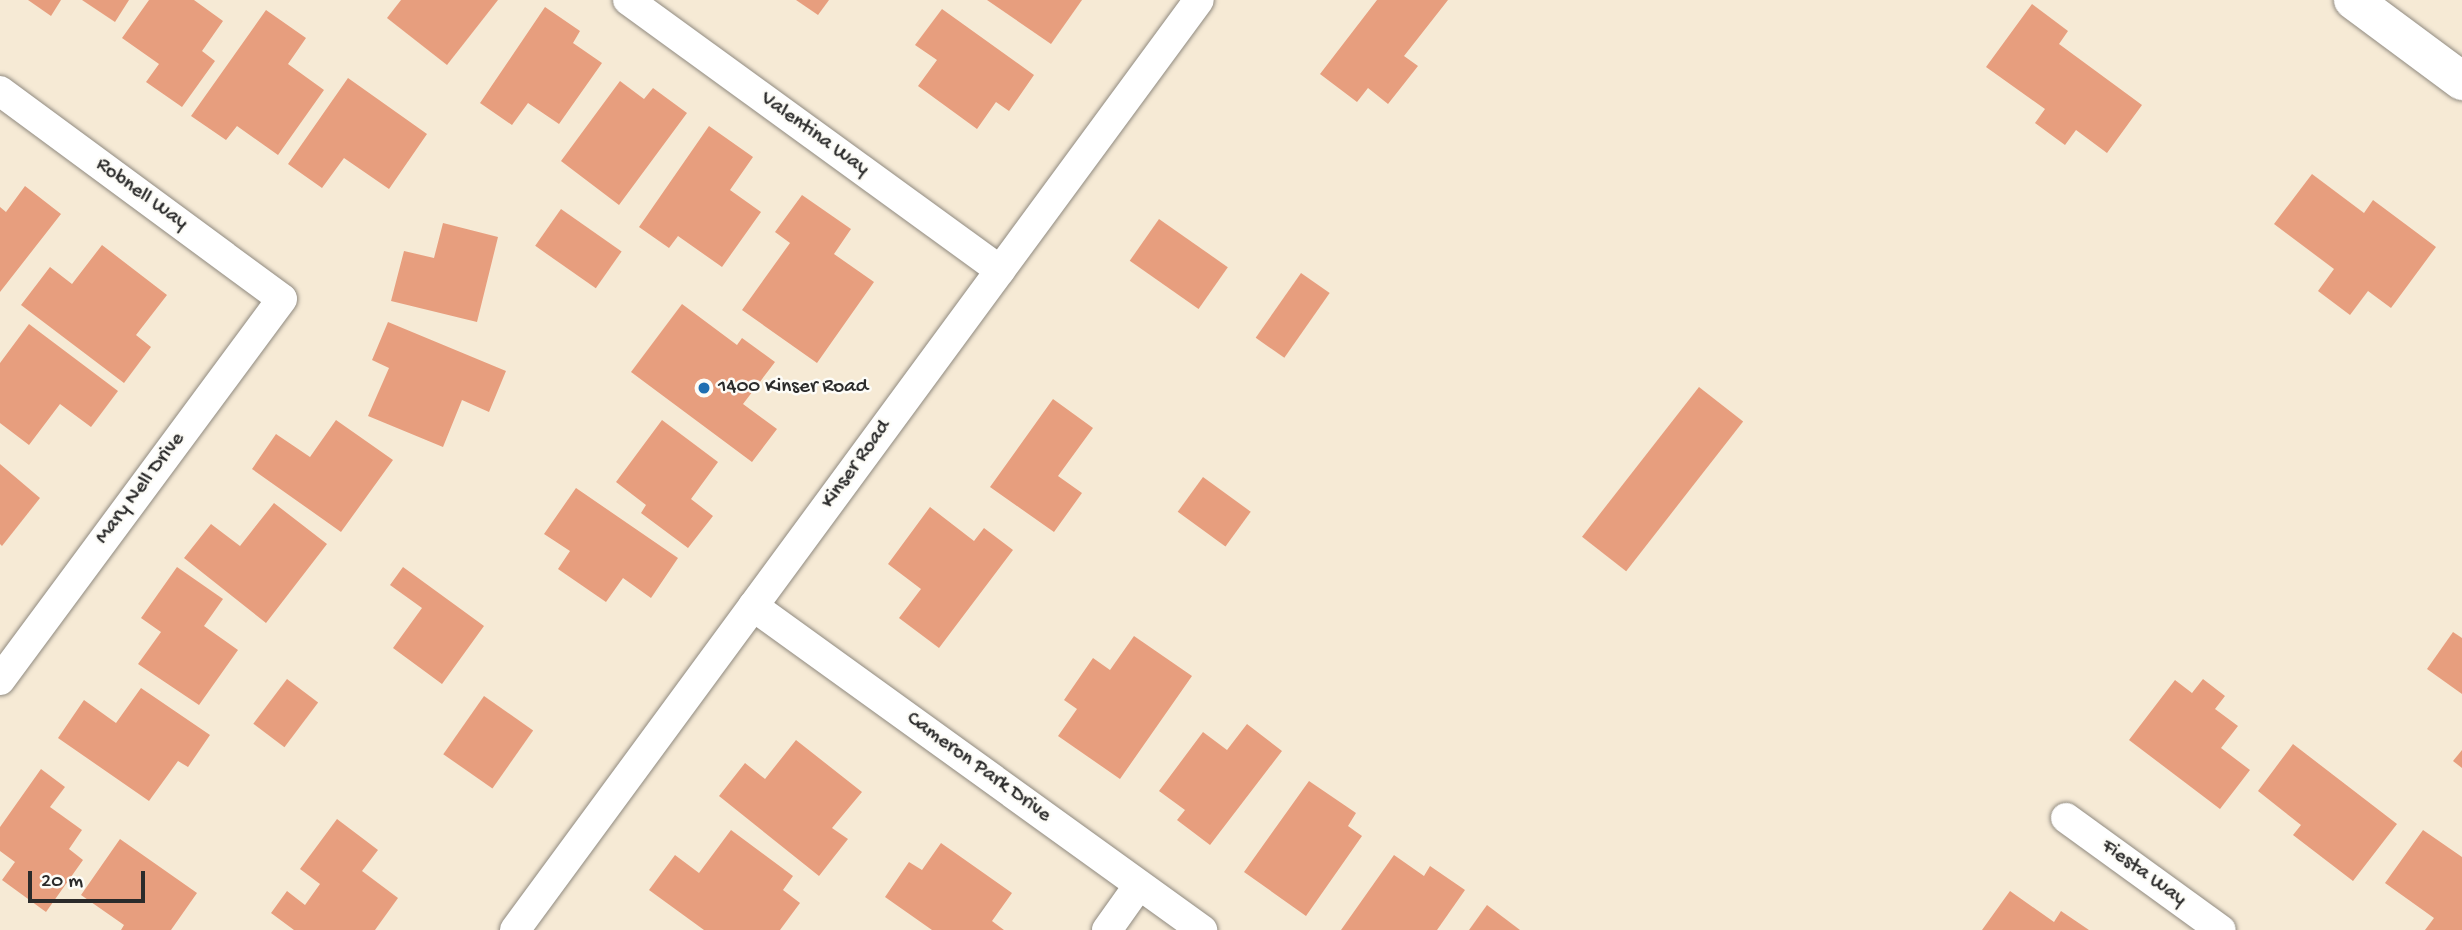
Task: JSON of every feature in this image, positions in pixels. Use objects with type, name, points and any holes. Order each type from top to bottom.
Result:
[{"type":"street","name":"Valentina Way","points":[[628,0],[1000,270]]},
{"type":"street","name":"Kinser Road","points":[[515,930],[1199,0]]},
{"type":"street","points":[[2353,0],[2462,81]]},
{"type":"street","name":"Robnell Way","points":[[0,91],[282,299]]},
{"type":"street","name":"Mary Nell Drive","points":[[0,680],[282,299]]},
{"type":"street","name":"Cameron Park Drive","points":[[753,606],[1202,930]]},
{"type":"street","name":"Fiesta Way","points":[[2066,818],[2221,930]]},
{"type":"street","points":[[1107,930],[1139,885]]},
{"type":"building","points":[[28,0],[61,0],[51,16]]},
{"type":"building","points":[[82,0],[129,0],[115,22]]},
{"type":"building","points":[[149,0],[194,0],[223,21],[202,51],[215,61],[182,107],[146,82],[159,64],[122,38]]},
{"type":"building","points":[[401,0],[498,0],[447,65],[387,18]]},
{"type":"building","points":[[796,0],[829,0],[818,15]]},
{"type":"building","points":[[987,0],[1082,0],[1051,44]]},
{"type":"building","points":[[1377,0],[1448,0],[1404,56],[1418,66],[1388,104],[1368,88],[1357,102],[1320,74]]},
{"type":"building","points":[[2032,4],[2068,31],[2059,44],[2142,105],[2107,153],[2076,130],[2065,145],[2035,123],[2045,109],[1986,67]]},
{"type":"building","points":[[545,7],[580,31],[573,43],[602,63],[559,124],[528,103],[512,125],[480,103]]},
{"type":"building","points":[[942,9],[1034,75],[1009,111],[996,102],[977,129],[918,86],[937,60],[915,45]]},
{"type":"building","points":[[266,10],[306,38],[288,64],[324,90],[278,155],[237,126],[226,140],[191,116]]},
{"type":"building","points":[[348,78],[427,134],[389,189],[344,158],[322,188],[288,164]]},
{"type":"building","points":[[620,81],[644,99],[653,88],[687,113],[619,205],[561,161]]},
{"type":"building","points":[[709,126],[753,157],[730,190],[761,212],[722,267],[678,236],[669,248],[639,227]]},
{"type":"building","points":[[2312,174],[2364,213],[2373,200],[2436,247],[2391,308],[2368,291],[2350,315],[2318,291],[2334,269],[2274,224]]},
{"type":"building","points":[[25,186],[61,214],[0,292],[0,207],[6,212]]},
{"type":"building","points":[[802,195],[851,229],[834,254],[874,282],[817,363],[742,310],[790,243],[775,232]]},
{"type":"building","points":[[561,209],[622,251],[596,288],[535,246]]},
{"type":"building","points":[[1159,219],[1228,267],[1199,309],[1130,261]]},
{"type":"building","points":[[443,223],[498,237],[477,322],[391,301],[404,251],[434,258]]},
{"type":"building","points":[[102,245],[167,295],[136,335],[151,347],[124,383],[21,305],[50,267],[72,284]]},
{"type":"building","points":[[1301,273],[1330,293],[1284,358],[1256,338]]},
{"type":"building","name":"1400 Kinser Road","points":[[682,304],[737,345],[742,338],[775,362],[743,404],[777,429],[752,462],[631,372]]},
{"type":"building","points":[[388,322],[506,371],[489,412],[462,400],[443,447],[368,416],[389,368],[372,360]]},
{"type":"building","points":[[29,324],[118,391],[91,427],[60,404],[29,445],[0,423],[0,363]]},
{"type":"building","points":[[1699,387],[1743,421],[1626,571],[1582,537]]},
{"type":"building","points":[[1053,399],[1093,428],[1058,476],[1082,493],[1054,532],[990,487]]},
{"type":"building","points":[[336,420],[393,460],[341,532],[252,469],[276,434],[310,457]]},
{"type":"building","points":[[662,420],[718,462],[691,499],[713,516],[688,548],[641,513],[646,505],[616,482]]},
{"type":"building","points":[[0,464],[40,498],[2,546],[0,544]]},
{"type":"building","points":[[1203,477],[1251,512],[1225,546],[1178,512]]},
{"type":"building","points":[[576,488],[678,558],[651,598],[623,578],[606,602],[558,569],[570,551],[544,534]]},
{"type":"building","points":[[274,503],[327,544],[266,623],[184,558],[211,524],[240,546]]},
{"type":"building","points":[[930,507],[974,541],[984,528],[1013,550],[939,648],[899,618],[921,589],[888,564]]},
{"type":"building","points":[[177,567],[223,599],[204,626],[238,650],[199,705],[138,664],[161,632],[141,618]]},
{"type":"building","points":[[403,567],[484,626],[442,684],[393,648],[422,608],[390,585]]},
{"type":"building","points":[[2453,632],[2462,638],[2462,694],[2427,669]]},
{"type":"building","points":[[1134,636],[1192,676],[1120,779],[1058,736],[1077,709],[1064,700],[1093,658],[1110,670]]},
{"type":"building","points":[[287,679],[318,702],[284,747],[253,724]]},
{"type":"building","points":[[2203,679],[2225,696],[2215,709],[2238,726],[2221,748],[2250,770],[2220,809],[2129,740],[2175,680],[2192,693]]},
{"type":"building","points":[[141,688],[210,735],[188,767],[178,761],[149,801],[58,738],[84,700],[116,723]]},
{"type":"building","points":[[484,696],[533,730],[492,789],[443,754]]},
{"type":"building","points":[[1247,724],[1282,751],[1210,845],[1177,820],[1185,810],[1159,791],[1203,732],[1227,750]]},
{"type":"building","points":[[796,740],[862,792],[832,828],[848,839],[819,876],[719,796],[745,763],[765,779]]},
{"type":"building","points":[[2293,744],[2397,824],[2353,881],[2293,835],[2301,825],[2258,791]]},
{"type":"building","points":[[2462,750],[2462,768],[2453,761]]},
{"type":"building","points":[[41,769],[65,787],[50,807],[82,830],[69,849],[83,860],[46,912],[2,880],[15,862],[0,851],[0,827]]},
{"type":"building","points":[[1309,781],[1356,813],[1348,826],[1362,836],[1306,916],[1244,872]]},
{"type":"building","points":[[337,819],[378,850],[362,871],[398,898],[375,930],[294,930],[271,913],[287,891],[305,905],[320,884],[300,869]]},
{"type":"building","points":[[731,830],[793,876],[783,890],[800,903],[780,930],[704,930],[649,890],[675,855],[699,873]]},
{"type":"building","points":[[2423,830],[2462,857],[2462,930],[2425,930],[2434,918],[2385,883]]},
{"type":"building","points":[[120,839],[197,893],[171,930],[121,930],[124,925],[81,895]]},
{"type":"building","points":[[941,843],[1012,893],[992,921],[1004,930],[932,930],[885,897],[909,862],[922,870]]},
{"type":"building","points":[[1394,855],[1424,876],[1430,866],[1465,890],[1437,930],[1341,930]]},
{"type":"building","points":[[2010,891],[2054,922],[2061,911],[2089,930],[1982,930]]},
{"type":"building","points":[[1487,905],[1520,930],[1469,930]]},
{"type":"place","name":"1400 Kinser Road","points":[[704,388]]}]
